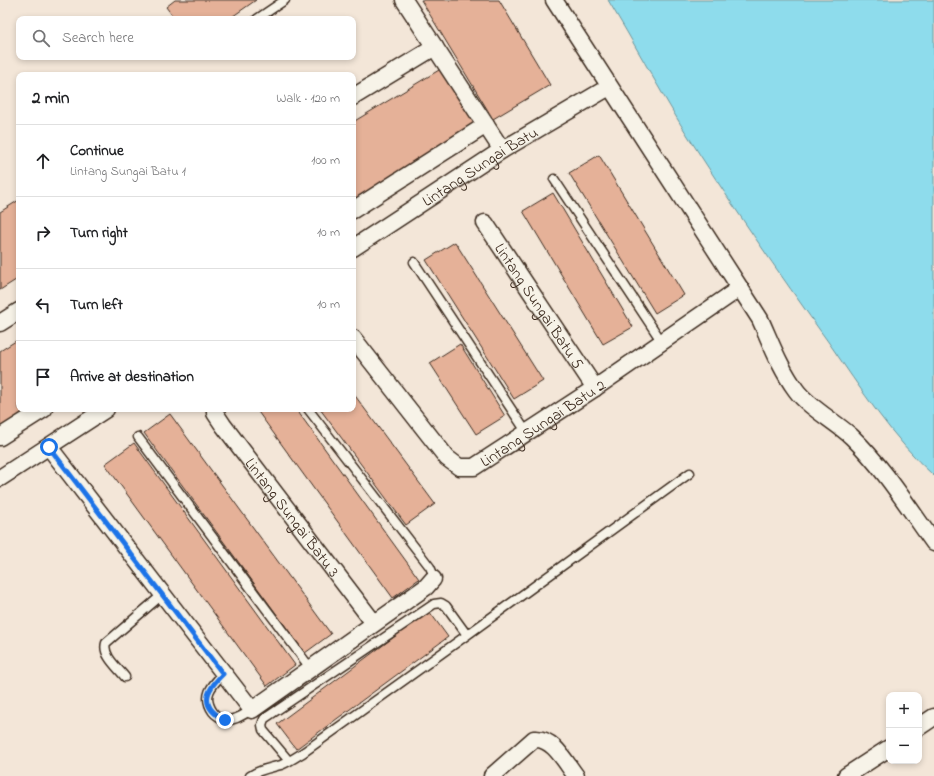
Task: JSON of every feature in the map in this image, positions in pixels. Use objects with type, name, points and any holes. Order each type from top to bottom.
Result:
[{"type":"street","points":[[404,0],[502,150]]},
{"type":"street","points":[[554,0],[760,319],[781,368],[797,392],[851,436],[873,460],[907,503],[934,543]]},
{"type":"street","points":[[356,95],[435,47]]},
{"type":"street","name":"Lintang Sungai Batu","points":[[356,246],[502,150],[609,87]]},
{"type":"street","points":[[356,208],[486,125]]},
{"type":"street","name":"Lintang Sungai Batu 5","points":[[486,223],[595,388]]},
{"type":"street","name":"Lintang Sungai Batu 2","points":[[356,342],[447,458],[459,466],[474,467],[595,388],[740,288]]},
{"type":"street","points":[[0,323],[16,313]]},
{"type":"street","points":[[0,437],[39,412]]},
{"type":"street","points":[[0,478],[102,412]]},
{"type":"street","name":"Lintang Sungai Batu 3","points":[[215,412],[223,425],[374,623]]},
{"type":"street","points":[[49,447],[252,710],[426,587],[433,579]]},
{"type":"street","points":[[922,725],[934,717]]},
{"type":"street","points":[[492,776],[534,739],[542,738],[550,743],[576,776]]},
{"type":"street","points":[[846,776],[886,750]]},
{"type":"lane","points":[[261,16],[284,0]]},
{"type":"lane","points":[[554,179],[662,342]]},
{"type":"lane","points":[[414,262],[527,433]]},
{"type":"lane","points":[[310,412],[430,567],[433,574],[433,579]]},
{"type":"lane","points":[[138,437],[311,669]]},
{"type":"lane","points":[[250,776],[255,772],[289,761],[362,711],[690,473]]},
{"type":"lane","points":[[125,677],[106,654],[106,643],[163,594]]},
{"type":"lane","points":[[289,761],[263,730],[262,724],[264,719],[434,604],[441,603],[446,606],[467,634]]},
{"type":"lane","points":[[223,674],[208,693],[207,702],[214,714],[225,720],[238,718],[252,710]]},
{"type":"water","points":[[608,0],[934,0],[934,476],[919,462],[891,430],[754,236],[681,125]]},
{"type":"building","points":[[175,0],[256,0],[233,16],[173,16],[166,7]]},
{"type":"building","points":[[421,0],[499,0],[550,85],[493,119]]},
{"type":"building","points":[[444,67],[480,126],[356,201],[356,120]]},
{"type":"building","points":[[599,155],[684,295],[655,313],[569,173]]},
{"type":"building","points":[[553,193],[633,327],[603,344],[523,211]]},
{"type":"building","points":[[16,202],[16,280],[0,290],[0,212]]},
{"type":"building","points":[[455,242],[543,381],[514,399],[426,260]]},
{"type":"building","points":[[16,341],[16,412],[28,412],[0,430],[0,351]]},
{"type":"building","points":[[460,344],[505,416],[476,434],[430,363]]},
{"type":"building","points":[[356,397],[435,504],[406,525],[322,412],[356,412]]},
{"type":"building","points":[[258,412],[298,412],[419,579],[393,598]]},
{"type":"building","points":[[170,414],[331,634],[305,653],[144,433]]},
{"type":"building","points":[[134,443],[295,665],[267,686],[105,464]]},
{"type":"building","points":[[429,611],[448,637],[296,749],[277,724]]},
{"type":"route","points":[[49,447],[223,674],[208,693],[207,702],[214,714],[225,720]]}]
